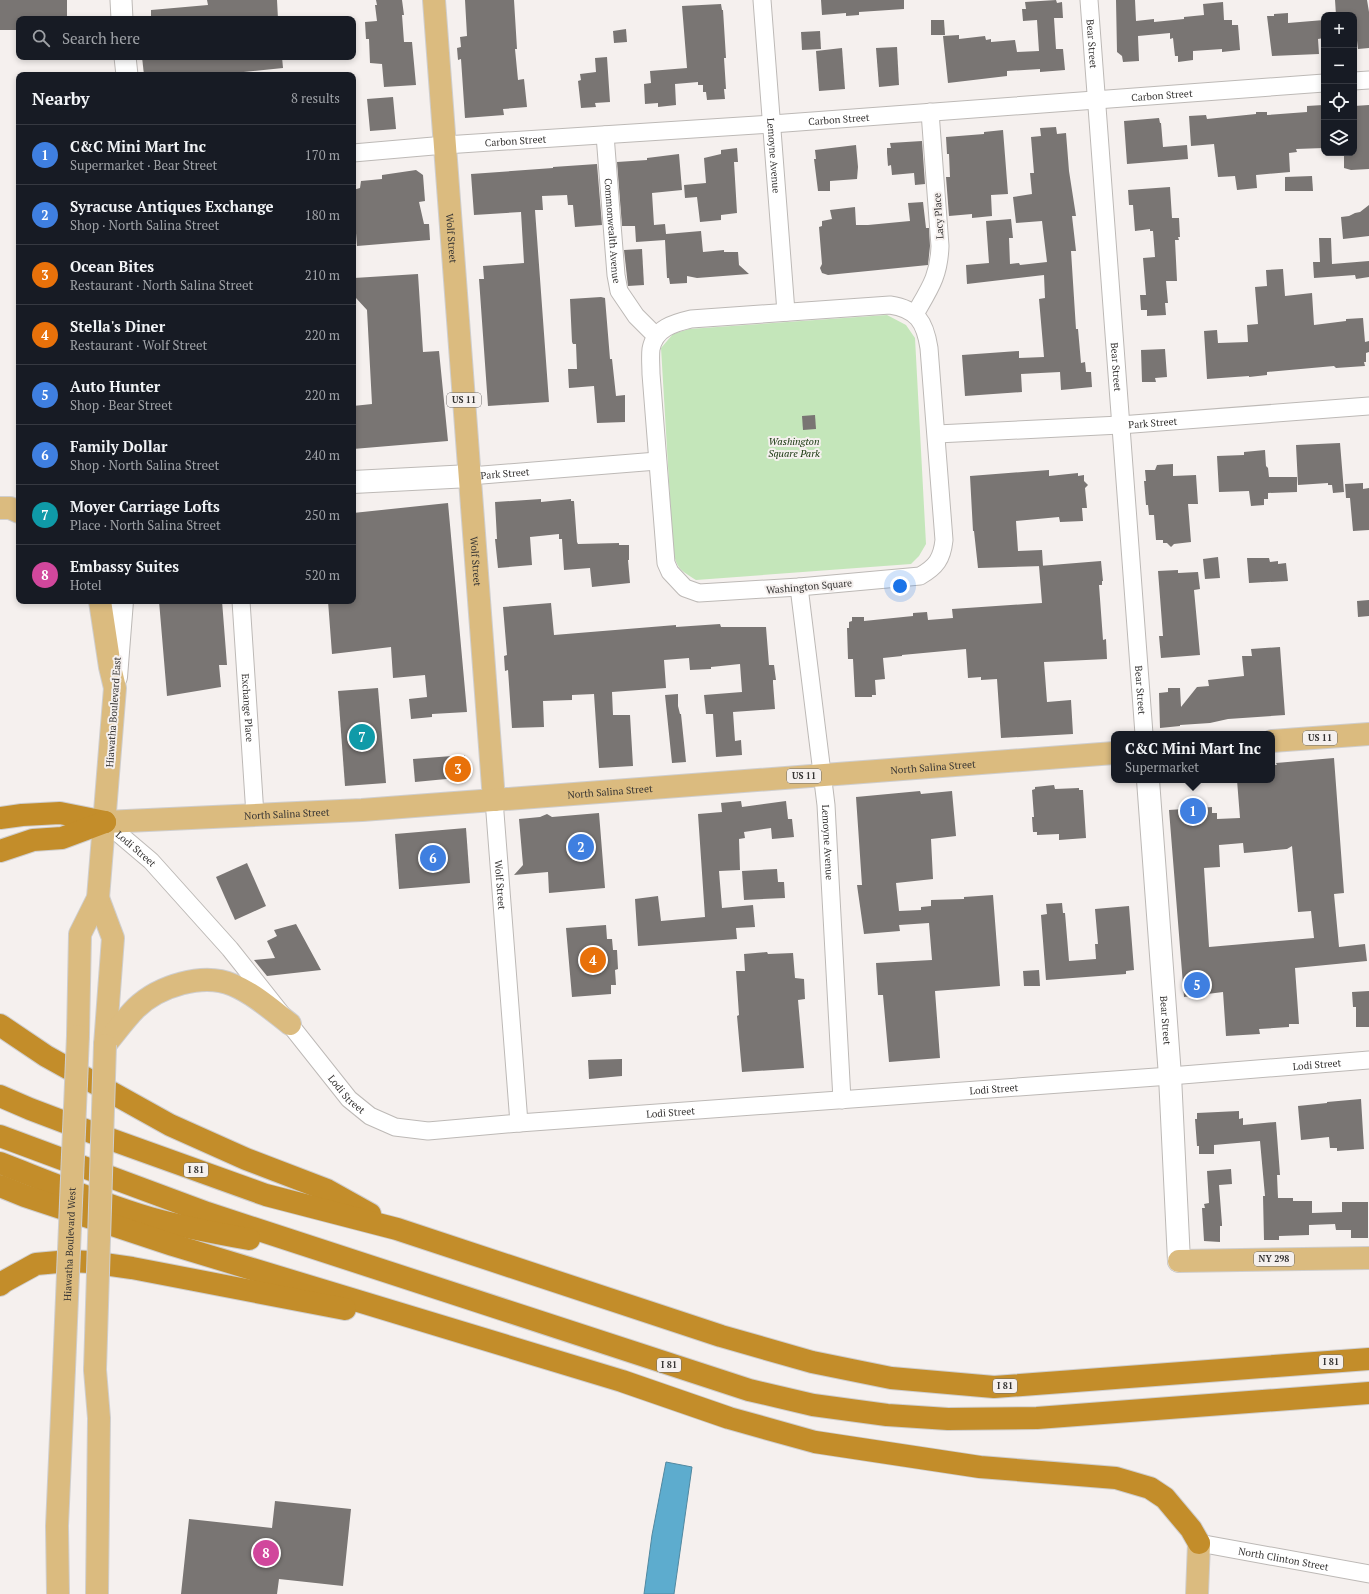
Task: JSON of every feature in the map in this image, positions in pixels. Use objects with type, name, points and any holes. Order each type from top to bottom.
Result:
[{"type":"highway","points":[[0,818],[60,813],[105,822]]},
{"type":"highway","points":[[0,851],[33,840],[62,838],[105,822]]},
{"type":"highway","points":[[0,1025],[46,1056],[170,1125],[246,1159],[327,1190],[397,1229]]},
{"type":"highway","name":"I 81","points":[[0,1096],[88,1131],[266,1195],[397,1229],[721,1336],[812,1362],[891,1378],[994,1387],[1369,1359]]},
{"type":"highway","name":"I 81","points":[[0,1136],[207,1213],[749,1390],[813,1405],[888,1415],[948,1419],[1037,1418],[1369,1393]]},
{"type":"highway","points":[[0,1163],[93,1199],[149,1218],[264,1242],[308,1246]]},
{"type":"highway","points":[[0,1186],[25,1196],[174,1245],[622,1381],[729,1418],[815,1442],[980,1467],[1116,1478],[1150,1488],[1165,1498],[1187,1524],[1199,1543]]},
{"type":"highway","points":[[0,1285],[36,1264],[69,1261],[90,1262],[132,1268],[456,1330]]},
{"type":"highway","points":[[1293,1364],[1369,1350]]},
{"type":"main road","name":"Wolf Street","points":[[434,0],[494,800]]},
{"type":"main road","name":"Park Street","points":[[356,482],[470,476]]},
{"type":"main road","points":[[100,604],[110,667],[115,688]]},
{"type":"main road","name":"Hiawatha Boulevard East","points":[[105,822],[122,604]]},
{"type":"main road","name":"US 11","points":[[1275,741],[1369,734]]},
{"type":"main road","name":"North Salina Street","points":[[105,822],[362,810],[1111,753]]},
{"type":"main road","name":"Bear Street","points":[[1148,783],[1170,1076],[1179,1261],[1369,1258]]},
{"type":"main road","name":"Hiawatha Boulevard West","points":[[58,1594],[57,1526],[78,1036],[80,934],[98,898],[105,822]]},
{"type":"main road","name":"Hiawatha Boulevard West","points":[[97,1594],[100,1418],[95,1370],[105,1045],[113,938],[98,898]]},
{"type":"main road","points":[[105,1045],[137,1007],[153,995],[177,984],[209,980],[232,984],[259,1000],[290,1024]]},
{"type":"main road","points":[[1196,1594],[1199,1543]]},
{"type":"street","points":[[120,0],[122,16]]},
{"type":"street","name":"Lemoyne Avenue","points":[[762,0],[786,312]]},
{"type":"street","name":"Bear Street","points":[[1089,0],[1144,731]]},
{"type":"street","points":[[125,60],[127,72]]},
{"type":"street","points":[[1357,81],[1369,80]]},
{"type":"street","name":"Carbon Street","points":[[356,153],[445,145],[772,124],[1321,83]]},
{"type":"street","name":"Lacy Place","points":[[915,314],[936,275],[939,263],[940,246],[930,112]]},
{"type":"street","name":"Commonwealth Avenue","points":[[605,135],[616,275],[619,291],[636,316],[656,336]]},
{"type":"street","points":[[656,336],[665,327],[691,319],[890,305],[901,306],[915,314]]},
{"type":"street","name":"Washington Square","points":[[656,336],[651,348],[651,374],[666,563],[670,572],[685,588],[700,593],[799,587],[920,576],[932,569],[943,553],[944,540],[930,348],[926,331],[915,314]]},
{"type":"street","name":"Park Street","points":[[937,434],[1120,425],[1369,406]]},
{"type":"street","name":"Park Street","points":[[470,476],[657,461]]},
{"type":"street","name":"Lemoyne Avenue","points":[[799,587],[826,813],[842,1100]]},
{"type":"street","name":"Exchange Place","points":[[241,604],[255,815]]},
{"type":"street","name":"Wolf Street","points":[[494,800],[519,1123]]},
{"type":"street","name":"Lodi Street","points":[[105,822],[151,861],[230,949],[349,1100],[370,1116],[395,1127],[428,1131],[1369,1060]]},
{"type":"street","name":"North Clinton Street","points":[[1199,1543],[1369,1574]]},
{"type":"green space","name":"Washington Square Park","points":[[887,315],[906,325],[915,338],[926,544],[919,556],[911,564],[696,580],[682,571],[677,565],[673,549],[661,348],[673,334],[689,329]]},
{"type":"water","points":[[666,1462],[692,1467],[674,1594],[644,1594],[652,1535]]},
{"type":"building","points":[[0,0],[67,0],[67,16],[16,16],[16,30],[0,30]]},
{"type":"building","points":[[207,0],[277,0],[278,16],[151,16],[151,10],[208,5]]},
{"type":"building","points":[[376,0],[402,0],[404,15],[402,15],[404,42],[412,42],[416,85],[384,87],[382,64],[370,63],[369,39],[366,39],[365,22],[377,21],[375,5],[377,5]]},
{"type":"building","points":[[465,0],[514,0],[517,49],[515,49],[518,80],[524,79],[527,107],[503,109],[504,115],[465,118],[461,59],[458,60],[457,48],[461,47],[460,37],[467,36]]},
{"type":"building","points":[[821,0],[904,0],[904,9],[859,12],[859,15],[846,16],[846,13],[822,15]]},
{"type":"building","points":[[1056,0],[1057,3],[1062,2],[1063,18],[1054,18],[1056,49],[1063,49],[1065,70],[1040,72],[1040,69],[1007,71],[1007,76],[948,83],[943,36],[959,35],[959,39],[985,36],[986,40],[991,39],[991,42],[1015,40],[1017,52],[1039,51],[1037,20],[1023,21],[1022,9],[1026,9],[1025,2]]},
{"type":"building","points":[[1116,0],[1135,0],[1136,21],[1154,19],[1154,22],[1204,15],[1203,4],[1223,2],[1224,20],[1232,20],[1232,25],[1238,25],[1240,50],[1222,52],[1222,49],[1193,51],[1193,60],[1178,62],[1178,56],[1175,56],[1173,38],[1170,39],[1170,33],[1138,36],[1139,61],[1123,62],[1122,56],[1117,52]]},
{"type":"building","points":[[1335,0],[1367,0],[1369,12],[1369,48],[1358,49],[1357,12],[1336,12]]},
{"type":"building","points":[[721,4],[723,10],[726,58],[724,58],[726,89],[724,89],[725,99],[707,100],[706,92],[703,92],[703,85],[698,85],[698,82],[675,84],[676,105],[658,107],[658,103],[645,104],[644,84],[651,83],[650,71],[687,68],[682,6]]},
{"type":"building","points":[[1288,13],[1288,23],[1321,20],[1321,38],[1318,39],[1319,54],[1272,56],[1267,16],[1274,16],[1274,14]]},
{"type":"building","points":[[931,20],[944,20],[945,35],[931,35]]},
{"type":"building","points":[[626,29],[627,42],[614,43],[613,31]]},
{"type":"building","points":[[820,31],[821,49],[802,50],[801,32]]},
{"type":"building","points":[[897,47],[899,85],[879,87],[876,48]]},
{"type":"building","points":[[842,48],[845,89],[819,91],[816,51]]},
{"type":"building","points":[[607,57],[610,102],[595,103],[596,107],[581,108],[578,81],[581,80],[580,74],[596,72],[595,58]]},
{"type":"building","points":[[142,60],[282,60],[283,68],[244,72],[144,72]]},
{"type":"building","points":[[393,97],[396,129],[370,131],[367,99]]},
{"type":"building","points":[[1321,105],[1321,148],[1296,149],[1297,152],[1289,153],[1290,172],[1256,175],[1257,188],[1237,190],[1235,176],[1218,177],[1214,144],[1191,146],[1189,116],[1206,115],[1207,119],[1256,114],[1256,112],[1267,112],[1267,115],[1307,112],[1307,106]]},
{"type":"building","points":[[1369,105],[1369,169],[1351,170],[1344,168],[1344,156],[1357,156],[1357,106]]},
{"type":"building","points":[[1159,118],[1161,123],[1163,147],[1187,145],[1188,159],[1127,164],[1124,121]]},
{"type":"building","points":[[1056,127],[1057,134],[1066,133],[1069,171],[1076,216],[1072,216],[1076,251],[1071,251],[1076,329],[1078,329],[1081,363],[1085,362],[1086,372],[1091,372],[1092,387],[1061,390],[1060,372],[1021,374],[1022,392],[965,396],[962,355],[1019,351],[1019,358],[1044,357],[1039,299],[1045,298],[1044,275],[967,284],[966,265],[989,263],[986,221],[1011,219],[1013,238],[1009,238],[1010,264],[1019,263],[1020,265],[1047,262],[1042,221],[1016,223],[1013,197],[1032,194],[1030,173],[1034,173],[1031,137],[1041,136],[1040,128]]},
{"type":"building","points":[[1003,130],[1008,194],[991,195],[992,216],[972,218],[972,214],[949,216],[946,177],[950,177],[949,154],[947,154],[946,137],[984,134],[984,132]]},
{"type":"building","points":[[922,141],[925,184],[915,185],[914,173],[892,175],[891,165],[888,166],[887,153],[887,148],[891,148],[890,143]]},
{"type":"building","points":[[856,145],[858,167],[857,179],[830,181],[830,191],[818,191],[814,159],[816,159],[815,150]]},
{"type":"building","points":[[737,148],[738,162],[734,162],[737,213],[721,215],[721,220],[700,222],[697,197],[685,198],[684,185],[706,183],[704,158],[721,154],[721,150]]},
{"type":"building","points":[[679,154],[682,190],[652,193],[654,225],[665,224],[666,234],[701,231],[703,252],[724,250],[724,252],[738,252],[739,265],[749,274],[697,278],[687,276],[687,283],[670,284],[669,278],[667,278],[665,240],[636,242],[635,226],[622,226],[617,162],[647,160],[647,158]]},
{"type":"building","points":[[597,164],[602,225],[575,227],[573,205],[568,205],[567,195],[542,196],[543,210],[535,210],[549,402],[488,406],[479,279],[484,279],[483,266],[524,263],[521,212],[474,215],[471,174]]},
{"type":"building","points":[[416,170],[423,175],[425,201],[419,202],[424,224],[429,224],[430,240],[357,246],[356,189],[360,188],[361,181],[382,179],[382,175]]},
{"type":"building","points":[[1312,176],[1313,191],[1285,191],[1285,177]]},
{"type":"building","points":[[1170,187],[1172,218],[1179,218],[1180,237],[1178,237],[1179,240],[1175,240],[1177,281],[1166,281],[1168,303],[1165,303],[1166,315],[1147,316],[1147,310],[1141,310],[1140,295],[1146,295],[1143,258],[1155,257],[1153,231],[1150,231],[1150,229],[1135,231],[1133,205],[1129,205],[1128,190]]},
{"type":"building","points":[[923,202],[926,228],[929,228],[930,246],[928,265],[828,275],[822,273],[820,268],[822,264],[819,227],[822,226],[822,221],[832,219],[830,210],[855,207],[856,225],[868,225],[910,221],[908,203]]},
{"type":"building","points":[[1369,205],[1369,236],[1343,239],[1341,217],[1360,212]]},
{"type":"building","points":[[1319,238],[1331,238],[1332,264],[1369,261],[1369,277],[1356,279],[1355,275],[1314,278],[1313,262],[1320,262]]},
{"type":"building","points":[[642,249],[644,285],[628,286],[624,250]]},
{"type":"building","points":[[1283,269],[1285,296],[1312,293],[1314,325],[1346,321],[1346,319],[1363,318],[1365,342],[1369,341],[1369,352],[1366,353],[1366,362],[1364,362],[1365,366],[1336,368],[1334,366],[1267,372],[1267,375],[1249,377],[1207,379],[1204,331],[1217,330],[1218,343],[1248,342],[1247,325],[1258,324],[1255,287],[1267,286],[1266,270]]},
{"type":"building","points":[[418,274],[423,352],[439,351],[448,441],[356,449],[356,406],[372,404],[367,310],[356,298],[356,278]]},
{"type":"building","points":[[605,298],[610,359],[612,359],[616,396],[625,395],[625,422],[597,423],[594,386],[569,388],[568,369],[577,369],[576,344],[573,344],[572,342],[570,299]]},
{"type":"building","points":[[1165,349],[1167,377],[1155,378],[1156,382],[1142,382],[1141,350]]},
{"type":"building","points":[[815,415],[816,429],[803,430],[802,416]]},
{"type":"building","points":[[1340,443],[1344,492],[1333,493],[1332,485],[1328,485],[1328,483],[1298,485],[1296,445]]},
{"type":"building","points":[[1265,450],[1266,466],[1268,468],[1269,477],[1297,477],[1297,492],[1268,493],[1268,499],[1264,499],[1264,505],[1251,506],[1249,491],[1219,492],[1217,456],[1244,455],[1244,452]]},
{"type":"building","points":[[1173,464],[1173,476],[1196,475],[1198,504],[1188,504],[1191,542],[1174,544],[1171,547],[1167,543],[1163,543],[1163,540],[1156,540],[1154,515],[1149,515],[1148,505],[1146,505],[1144,481],[1146,481],[1145,470],[1155,470],[1157,465]]},
{"type":"building","points":[[1049,470],[1049,476],[1078,473],[1078,476],[1084,475],[1084,481],[1088,485],[1085,488],[1087,508],[1082,508],[1083,521],[1060,522],[1059,517],[1016,521],[1018,551],[1042,550],[1043,566],[978,568],[973,531],[970,476]]},
{"type":"building","points":[[1363,483],[1363,489],[1369,488],[1369,530],[1353,531],[1350,498],[1346,498],[1345,484]]},
{"type":"building","points":[[541,499],[541,502],[571,499],[571,501],[574,501],[578,544],[619,543],[619,545],[629,545],[628,560],[630,583],[592,587],[590,568],[564,570],[562,539],[559,539],[559,534],[530,537],[532,565],[498,568],[495,539],[497,539],[495,502]]},
{"type":"building","points":[[448,503],[467,712],[432,714],[432,717],[411,719],[409,699],[427,697],[425,675],[393,678],[391,647],[332,654],[328,604],[356,604],[356,513]]},
{"type":"building","points":[[1218,557],[1220,578],[1205,579],[1203,559]]},
{"type":"building","points":[[1247,558],[1269,558],[1270,562],[1278,561],[1278,564],[1286,563],[1288,581],[1249,583]]},
{"type":"building","points":[[1101,561],[1103,581],[1102,585],[1099,585],[1103,640],[1106,639],[1107,659],[1044,662],[1047,702],[1071,700],[1073,734],[1001,738],[997,679],[981,680],[981,677],[968,678],[966,649],[883,658],[885,679],[875,680],[876,695],[872,695],[872,697],[855,697],[853,659],[848,659],[847,628],[849,628],[849,622],[852,621],[852,617],[864,617],[864,621],[913,616],[913,613],[927,612],[928,620],[953,618],[952,609],[1042,603],[1039,566]]},
{"type":"building","points":[[1178,570],[1178,573],[1198,572],[1200,589],[1194,590],[1200,655],[1161,658],[1159,636],[1163,636],[1158,571]]},
{"type":"building","points":[[1369,600],[1369,616],[1358,617],[1357,601]]},
{"type":"building","points":[[551,603],[554,635],[676,625],[676,627],[720,624],[721,627],[766,627],[769,665],[774,665],[776,680],[773,680],[775,709],[733,712],[735,741],[741,740],[742,755],[716,757],[713,714],[706,714],[704,695],[742,692],[740,664],[711,667],[711,669],[690,670],[689,658],[664,660],[666,688],[612,692],[613,715],[630,715],[633,766],[599,768],[594,694],[572,695],[572,700],[543,701],[544,727],[512,728],[508,670],[505,671],[504,656],[507,655],[503,607]]},
{"type":"building","points":[[159,604],[222,604],[227,665],[219,665],[221,687],[167,696]]},
{"type":"building","points":[[1280,647],[1285,715],[1228,719],[1210,723],[1160,728],[1159,693],[1168,692],[1168,688],[1180,688],[1181,707],[1197,687],[1209,686],[1208,680],[1244,676],[1242,656],[1252,656],[1251,649]]},
{"type":"building","points":[[378,688],[386,783],[345,786],[338,691]]},
{"type":"building","points":[[678,694],[678,706],[681,714],[686,762],[672,763],[665,695]]},
{"type":"building","points":[[465,755],[467,777],[415,782],[413,759]]},
{"type":"building","points":[[1334,758],[1344,893],[1334,894],[1339,947],[1365,944],[1367,961],[1295,968],[1299,1024],[1289,1024],[1289,1027],[1259,1029],[1260,1034],[1226,1036],[1223,992],[1184,997],[1169,810],[1212,807],[1212,813],[1217,813],[1217,819],[1240,818],[1237,783],[1275,783],[1275,765],[1277,765],[1276,763]],"holes":[[[1243,843],[1244,853],[1287,849],[1292,846],[1298,912],[1311,911],[1314,938],[1209,947],[1204,868],[1220,867],[1219,845]]]},
{"type":"building","points":[[1054,785],[1055,789],[1079,788],[1079,790],[1083,790],[1086,838],[1059,840],[1059,834],[1037,835],[1037,832],[1033,832],[1032,817],[1034,817],[1032,790],[1035,789],[1035,787]]},
{"type":"building","points":[[920,791],[921,794],[952,791],[956,836],[931,839],[933,879],[896,883],[899,911],[921,910],[921,907],[931,906],[931,900],[964,899],[964,897],[993,895],[1000,986],[935,991],[940,1058],[889,1062],[883,995],[878,995],[876,963],[932,960],[929,923],[899,925],[900,931],[864,934],[857,885],[862,885],[856,797]]},
{"type":"building","points":[[741,801],[742,807],[786,801],[788,819],[792,819],[794,837],[772,839],[771,828],[744,832],[745,838],[739,839],[740,870],[719,871],[722,908],[753,905],[755,927],[736,928],[737,939],[638,946],[635,899],[658,896],[661,921],[705,917],[698,814],[722,812],[721,803]]},
{"type":"building","points":[[599,813],[605,888],[549,893],[548,872],[514,875],[523,865],[519,819],[540,817],[547,814],[552,817]]},
{"type":"building","points":[[466,828],[470,883],[399,889],[395,834]]},
{"type":"building","points":[[247,863],[266,906],[235,920],[216,877]]},
{"type":"building","points":[[777,869],[778,882],[784,882],[785,898],[744,900],[742,871]]},
{"type":"building","points":[[1062,903],[1063,913],[1065,913],[1069,961],[1096,959],[1095,944],[1098,944],[1095,909],[1129,906],[1134,970],[1126,971],[1126,974],[1046,980],[1041,915],[1047,914],[1046,904]]},
{"type":"building","points":[[296,924],[321,970],[267,976],[254,960],[275,958],[267,941],[277,936],[274,930]]},
{"type":"building","points":[[606,925],[607,939],[612,939],[613,950],[617,950],[618,969],[615,970],[616,985],[611,985],[611,994],[572,997],[566,928]]},
{"type":"building","points":[[767,952],[768,954],[793,953],[795,978],[804,979],[805,999],[798,1000],[804,1068],[742,1072],[737,1016],[739,1015],[736,971],[745,971],[744,954]]},
{"type":"building","points":[[1039,970],[1040,986],[1024,986],[1023,971]]},
{"type":"building","points":[[1369,991],[1369,1027],[1356,1027],[1356,1007],[1353,1007],[1352,992]]},
{"type":"building","points":[[622,1059],[622,1076],[589,1079],[588,1060]]},
{"type":"building","points":[[1361,1099],[1364,1149],[1337,1151],[1337,1148],[1330,1148],[1329,1137],[1301,1140],[1298,1106]]},
{"type":"building","points":[[1239,1111],[1239,1119],[1243,1118],[1243,1125],[1276,1122],[1280,1175],[1277,1175],[1278,1198],[1293,1198],[1293,1201],[1312,1201],[1312,1213],[1342,1212],[1342,1202],[1368,1202],[1368,1238],[1351,1238],[1351,1230],[1336,1230],[1335,1224],[1309,1225],[1309,1235],[1279,1236],[1279,1240],[1264,1240],[1263,1196],[1265,1196],[1260,1141],[1214,1145],[1214,1154],[1199,1154],[1199,1146],[1197,1146],[1195,1119],[1197,1119],[1197,1113]]},
{"type":"building","points":[[1231,1169],[1232,1184],[1219,1185],[1222,1224],[1222,1226],[1220,1226],[1220,1242],[1204,1241],[1202,1208],[1205,1208],[1204,1204],[1209,1203],[1207,1171]]},
{"type":"building","points":[[275,1501],[351,1509],[343,1586],[279,1579],[277,1594],[181,1594],[189,1519],[272,1528]]},
{"type":"place","name":"Moyer Carriage Lofts","points":[[362,737]]},
{"type":"place","name":"Ocean Bites","points":[[458,769]]},
{"type":"place","name":"C&C Mini Mart Inc","points":[[1193,811]]},
{"type":"place","name":"Syracuse Antiques Exchange","points":[[581,847]]},
{"type":"place","name":"Family Dollar","points":[[433,858]]},
{"type":"place","name":"Stella's Diner","points":[[593,960]]},
{"type":"place","name":"Auto Hunter","points":[[1197,985]]},
{"type":"place","name":"Embassy Suites","points":[[266,1553]]}]
